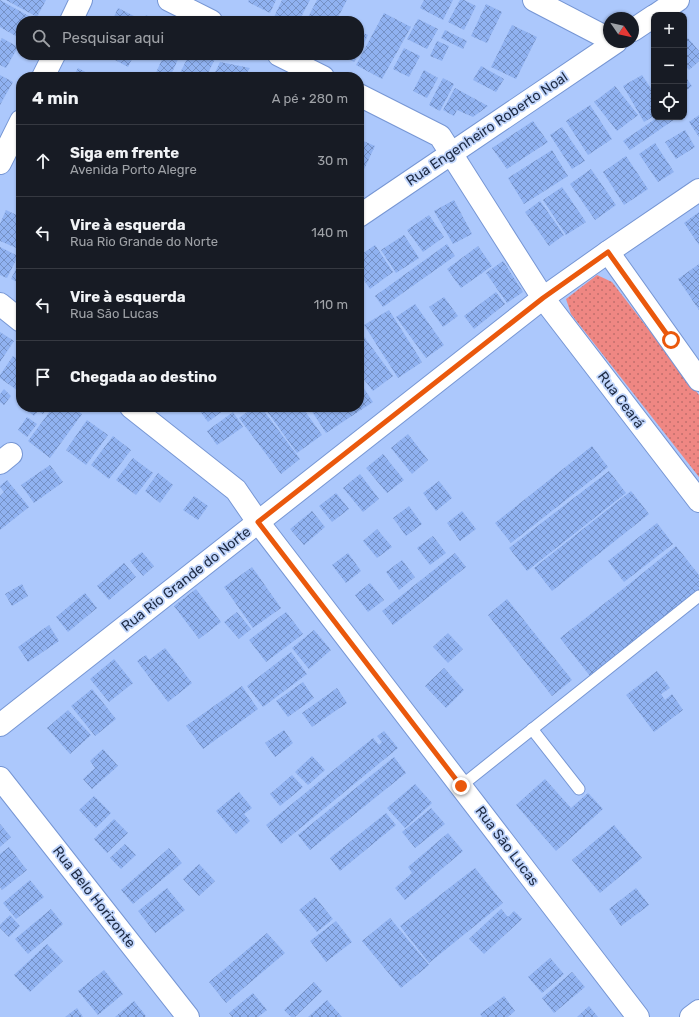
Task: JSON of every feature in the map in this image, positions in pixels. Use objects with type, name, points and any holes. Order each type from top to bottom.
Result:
[{"type":"street","points":[[73,16],[81,0]]},
{"type":"street","points":[[169,0],[201,16]]},
{"type":"street","points":[[534,0],[603,35]]},
{"type":"street","points":[[661,12],[678,0]]},
{"type":"street","points":[[639,26],[651,19]]},
{"type":"street","name":"Rua Engenheiro Roberto Noal","points":[[364,213],[607,48]]},
{"type":"street","points":[[46,72],[52,60]]},
{"type":"street","points":[[289,60],[313,72]]},
{"type":"street","name":"Rua Ceará","points":[[364,98],[440,136],[543,298],[699,501]]},
{"type":"street","points":[[0,163],[16,131]]},
{"type":"street","name":"Rua Rio Grande do Norte","points":[[0,725],[543,298],[699,190]]},
{"type":"street","points":[[608,252],[699,380]]},
{"type":"street","points":[[0,304],[16,317]]},
{"type":"street","name":"Rua São Lucas","points":[[137,412],[236,490],[258,522],[638,1017]]},
{"type":"street","name":"Rua Belo Horizonte","points":[[0,778],[188,1017]]},
{"type":"street","points":[[691,1017],[699,1011]]},
{"type":"lane","points":[[461,786],[699,596]]},
{"type":"lane","points":[[532,729],[579,789]]},
{"type":"shaded area","points":[[597,275],[612,282],[699,395],[699,477],[571,314],[566,299]]},
{"type":"building","points":[[0,0],[29,16],[16,16],[16,36],[0,27]]},
{"type":"building","points":[[6,0],[46,0],[38,16]]},
{"type":"building","points":[[249,0],[276,0],[270,13],[248,2]]},
{"type":"building","points":[[282,0],[310,0],[302,16],[274,16]]},
{"type":"building","points":[[317,0],[347,0],[339,16],[309,16]]},
{"type":"building","points":[[424,0],[453,0],[443,20],[420,8]]},
{"type":"building","points":[[460,0],[464,0],[476,6],[464,30],[448,22]]},
{"type":"building","points":[[486,4],[502,12],[487,43],[471,36]]},
{"type":"building","points":[[118,8],[134,16],[114,16]]},
{"type":"building","points":[[384,13],[411,27],[382,79],[356,65],[359,60],[364,60],[364,50]]},
{"type":"building","points":[[418,19],[438,29],[427,49],[407,39]]},
{"type":"building","points":[[512,25],[537,37],[516,79],[491,67]]},
{"type":"building","points":[[445,30],[467,41],[463,49],[441,38]]},
{"type":"building","points":[[364,33],[368,35],[364,43]]},
{"type":"building","points":[[2,38],[16,46],[16,50],[6,68],[0,65],[0,42]]},
{"type":"building","points":[[688,38],[699,51],[699,61],[689,70],[687,68]]},
{"type":"building","points":[[437,41],[449,46],[442,61],[430,56]]},
{"type":"building","points":[[404,48],[420,56],[409,77],[393,69]]},
{"type":"building","points":[[115,60],[132,60],[128,67]]},
{"type":"building","points":[[162,60],[178,60],[172,72],[156,72]]},
{"type":"building","points":[[186,60],[214,60],[208,72],[180,72]]},
{"type":"building","points":[[220,62],[250,68],[247,72],[215,72]]},
{"type":"building","points":[[481,66],[504,79],[496,92],[473,80]]},
{"type":"building","points":[[78,68],[86,72],[76,72]]},
{"type":"building","points":[[424,70],[438,78],[427,98],[413,91]]},
{"type":"building","points":[[0,75],[13,82],[0,105]]},
{"type":"building","points":[[642,75],[651,88],[651,118],[644,122],[623,86]]},
{"type":"building","points":[[443,78],[454,84],[440,111],[429,105]]},
{"type":"building","points":[[687,79],[692,86],[687,90]]},
{"type":"building","points":[[615,86],[638,115],[617,131],[594,102]]},
{"type":"building","points":[[455,88],[488,106],[473,117],[457,110],[454,116],[443,110]]},
{"type":"building","points":[[590,105],[612,139],[588,155],[566,121]]},
{"type":"building","points":[[699,115],[699,137],[689,122]]},
{"type":"building","points":[[654,120],[674,120],[630,150],[623,141]]},
{"type":"building","points":[[533,121],[548,142],[507,169],[492,148]]},
{"type":"building","points":[[562,127],[585,161],[572,169],[550,135]]},
{"type":"building","points":[[685,130],[695,147],[676,159],[665,142]]},
{"type":"building","points":[[364,141],[375,146],[364,169]]},
{"type":"building","points":[[655,143],[674,172],[658,182],[639,154]]},
{"type":"building","points":[[552,150],[568,176],[524,204],[508,178]]},
{"type":"building","points":[[626,156],[648,189],[624,205],[603,172]]},
{"type":"building","points":[[591,169],[616,205],[595,220],[570,184]]},
{"type":"building","points":[[562,187],[586,222],[566,235],[543,200]]},
{"type":"building","points":[[454,200],[472,234],[453,244],[434,211]]},
{"type":"building","points":[[540,201],[564,235],[549,246],[525,212]]},
{"type":"building","points":[[6,210],[16,215],[16,248],[0,241],[0,224]]},
{"type":"building","points":[[699,212],[699,245],[684,223]]},
{"type":"building","points":[[429,215],[444,237],[423,252],[407,230]]},
{"type":"building","points":[[404,235],[419,258],[396,273],[381,250]]},
{"type":"building","points":[[447,244],[455,256],[383,307],[375,296]]},
{"type":"building","points":[[375,245],[393,272],[370,289],[364,280],[364,253]]},
{"type":"building","points":[[478,246],[492,266],[461,288],[447,269]]},
{"type":"building","points":[[0,247],[16,255],[16,260],[7,278],[0,275]]},
{"type":"building","points":[[503,261],[523,292],[507,303],[486,273]]},
{"type":"building","points":[[699,264],[699,310],[678,279]]},
{"type":"building","points":[[16,269],[16,282],[11,279]]},
{"type":"building","points":[[496,292],[505,304],[474,329],[464,316]]},
{"type":"building","points":[[444,297],[458,316],[443,327],[429,307]]},
{"type":"building","points":[[415,304],[444,345],[426,358],[396,317]]},
{"type":"building","points":[[389,310],[422,362],[398,378],[364,325]]},
{"type":"building","points":[[0,332],[14,341],[0,362]]},
{"type":"building","points":[[364,337],[393,376],[373,391],[364,379]]},
{"type":"building","points":[[13,356],[16,358],[16,389],[0,378],[0,375]]},
{"type":"building","points":[[364,388],[373,402],[364,408]]},
{"type":"building","points":[[4,389],[11,396],[4,405],[0,402],[0,394]]},
{"type":"building","points":[[29,412],[37,412],[34,416]]},
{"type":"building","points":[[49,412],[79,412],[82,414],[50,458],[28,441]]},
{"type":"building","points":[[201,412],[221,412],[208,422]]},
{"type":"building","points":[[233,412],[243,427],[217,445],[207,431]]},
{"type":"building","points":[[247,412],[265,412],[300,459],[281,474],[239,418]]},
{"type":"building","points":[[268,412],[306,412],[322,435],[297,453]]},
{"type":"building","points":[[312,412],[358,412],[326,433]]},
{"type":"building","points":[[27,417],[37,424],[27,437],[18,430]]},
{"type":"building","points":[[87,420],[108,435],[86,465],[66,450]]},
{"type":"building","points":[[408,434],[428,460],[412,474],[391,448]]},
{"type":"building","points":[[113,436],[131,450],[109,479],[91,465]]},
{"type":"building","points":[[592,446],[608,467],[511,543],[495,523]]},
{"type":"building","points":[[383,454],[404,480],[387,493],[366,468]]},
{"type":"building","points":[[133,458],[153,473],[136,495],[116,480]]},
{"type":"building","points":[[50,465],[63,482],[34,503],[21,485]]},
{"type":"building","points":[[609,471],[626,493],[527,571],[509,548]]},
{"type":"building","points":[[158,473],[173,485],[160,503],[145,491]]},
{"type":"building","points":[[360,474],[379,499],[363,512],[343,488]]},
{"type":"building","points":[[7,480],[29,507],[0,530],[0,496],[4,492],[0,486]]},
{"type":"building","points":[[439,481],[452,498],[436,511],[423,493]]},
{"type":"building","points":[[631,491],[649,514],[552,591],[534,568]]},
{"type":"building","points":[[336,493],[349,509],[332,522],[319,506]]},
{"type":"building","points":[[194,496],[208,506],[198,520],[183,510]]},
{"type":"building","points":[[409,506],[422,524],[406,536],[393,518]]},
{"type":"building","points":[[312,511],[325,527],[304,545],[290,529]]},
{"type":"building","points":[[462,511],[476,529],[460,541],[447,523]]},
{"type":"building","points":[[657,523],[673,544],[624,582],[608,561]]},
{"type":"building","points":[[377,529],[392,547],[377,558],[363,541]]},
{"type":"building","points":[[433,536],[446,553],[430,565],[417,548]]},
{"type":"building","points":[[676,546],[699,575],[699,590],[590,676],[560,638]]},
{"type":"building","points":[[142,552],[154,566],[143,576],[130,561]]},
{"type":"building","points":[[348,553],[361,571],[346,583],[332,565]]},
{"type":"building","points":[[455,553],[466,567],[393,625],[382,611]]},
{"type":"building","points":[[402,560],[415,577],[399,590],[386,572]]},
{"type":"building","points":[[124,563],[136,577],[109,600],[97,586]]},
{"type":"building","points":[[252,567],[281,608],[253,628],[224,587]]},
{"type":"building","points":[[370,583],[384,600],[368,612],[355,595]]},
{"type":"building","points":[[22,584],[28,596],[12,606],[5,594]]},
{"type":"building","points":[[196,589],[221,622],[199,639],[174,606]]},
{"type":"building","points":[[85,593],[97,608],[68,632],[56,617]]},
{"type":"building","points":[[507,599],[572,680],[552,696],[488,615]]},
{"type":"building","points":[[237,612],[251,629],[239,639],[224,622]]},
{"type":"building","points":[[286,612],[303,634],[266,662],[249,640]]},
{"type":"building","points":[[49,625],[59,641],[28,662],[18,647]]},
{"type":"building","points":[[314,630],[331,650],[309,669],[292,648]]},
{"type":"building","points":[[448,633],[463,649],[448,663],[433,647]]},
{"type":"building","points":[[165,648],[192,683],[168,702],[137,661],[146,655],[149,660]]},
{"type":"building","points":[[291,652],[307,674],[263,707],[247,686]]},
{"type":"building","points":[[114,659],[133,683],[109,702],[90,679]]},
{"type":"building","points":[[444,668],[464,690],[446,708],[425,686]]},
{"type":"building","points":[[657,671],[670,688],[661,694],[665,700],[672,694],[683,710],[654,732],[626,695]]},
{"type":"building","points":[[303,682],[314,698],[288,717],[276,701]]},
{"type":"building","points":[[242,686],[258,709],[203,749],[186,726]]},
{"type":"building","points":[[337,688],[347,703],[312,727],[302,713]]},
{"type":"building","points":[[92,689],[116,719],[95,736],[71,706]]},
{"type":"building","points":[[68,710],[91,735],[70,754],[47,728]]},
{"type":"building","points":[[284,730],[293,743],[275,757],[265,743]]},
{"type":"building","points":[[384,731],[398,748],[281,844],[266,825],[373,738],[379,745],[382,742],[377,736]]},
{"type":"building","points":[[103,749],[118,766],[92,789],[83,779],[95,768],[90,761]]},
{"type":"building","points":[[312,756],[325,770],[308,785],[295,772]]},
{"type":"building","points":[[394,757],[406,773],[310,850],[298,835]]},
{"type":"building","points":[[292,775],[303,787],[280,806],[270,794]]},
{"type":"building","points":[[545,779],[571,808],[588,793],[603,809],[556,851],[516,805]]},
{"type":"building","points":[[415,784],[432,803],[405,828],[387,808]]},
{"type":"building","points":[[239,792],[252,808],[244,814],[250,821],[236,834],[216,811]]},
{"type":"building","points":[[94,796],[111,813],[96,828],[79,810]]},
{"type":"building","points":[[431,808],[445,824],[415,848],[402,832]]},
{"type":"building","points":[[386,813],[396,825],[340,871],[330,858]]},
{"type":"building","points":[[114,819],[128,833],[107,853],[94,839]]},
{"type":"building","points":[[0,824],[11,837],[0,847]]},
{"type":"building","points":[[614,825],[642,858],[600,893],[572,860]]},
{"type":"building","points":[[448,833],[463,851],[405,900],[395,888],[412,873],[408,867]]},
{"type":"building","points":[[125,844],[136,855],[121,869],[110,858]]},
{"type":"building","points":[[9,847],[27,870],[2,890],[0,887],[0,854]]},
{"type":"building","points":[[169,848],[182,863],[133,904],[121,890]]},
{"type":"building","points":[[199,864],[215,881],[199,896],[183,879]]},
{"type":"building","points":[[475,868],[503,903],[429,963],[400,926]]},
{"type":"building","points":[[30,880],[44,897],[16,919],[3,903]]},
{"type":"building","points":[[167,888],[185,910],[155,933],[138,911]]},
{"type":"building","points":[[636,888],[649,905],[621,926],[609,909]]},
{"type":"building","points":[[315,897],[333,919],[317,932],[299,910]]},
{"type":"building","points":[[51,909],[63,924],[28,954],[15,939]]},
{"type":"building","points":[[501,909],[508,917],[514,911],[522,919],[484,954],[469,939]]},
{"type":"building","points":[[10,915],[20,926],[9,937],[0,928],[0,925]]},
{"type":"building","points":[[390,918],[429,965],[401,988],[362,941]]},
{"type":"building","points":[[336,921],[352,942],[326,962],[310,941]]},
{"type":"building","points":[[267,933],[285,953],[226,1003],[209,982]]},
{"type":"building","points":[[47,944],[63,961],[30,992],[14,975]]},
{"type":"building","points":[[550,958],[564,974],[542,993],[528,977]]},
{"type":"building","points":[[104,970],[123,994],[98,1015],[78,991]]},
{"type":"building","points":[[572,972],[585,987],[554,1013],[542,998]]},
{"type":"building","points":[[314,982],[322,991],[295,1017],[291,1017],[284,1010]]},
{"type":"building","points":[[253,993],[267,1010],[258,1017],[232,1017],[229,1013]]},
{"type":"building","points":[[504,996],[515,1011],[508,1017],[482,1017],[480,1014]]},
{"type":"building","points":[[327,1000],[342,1017],[308,1017]]},
{"type":"building","points":[[134,1001],[146,1016],[145,1017],[115,1017]]},
{"type":"building","points":[[589,1006],[598,1017],[577,1017]]},
{"type":"building","points":[[77,1008],[83,1017],[65,1017]]},
{"type":"route","points":[[461,786],[258,522],[543,298],[608,252],[671,340]]}]
